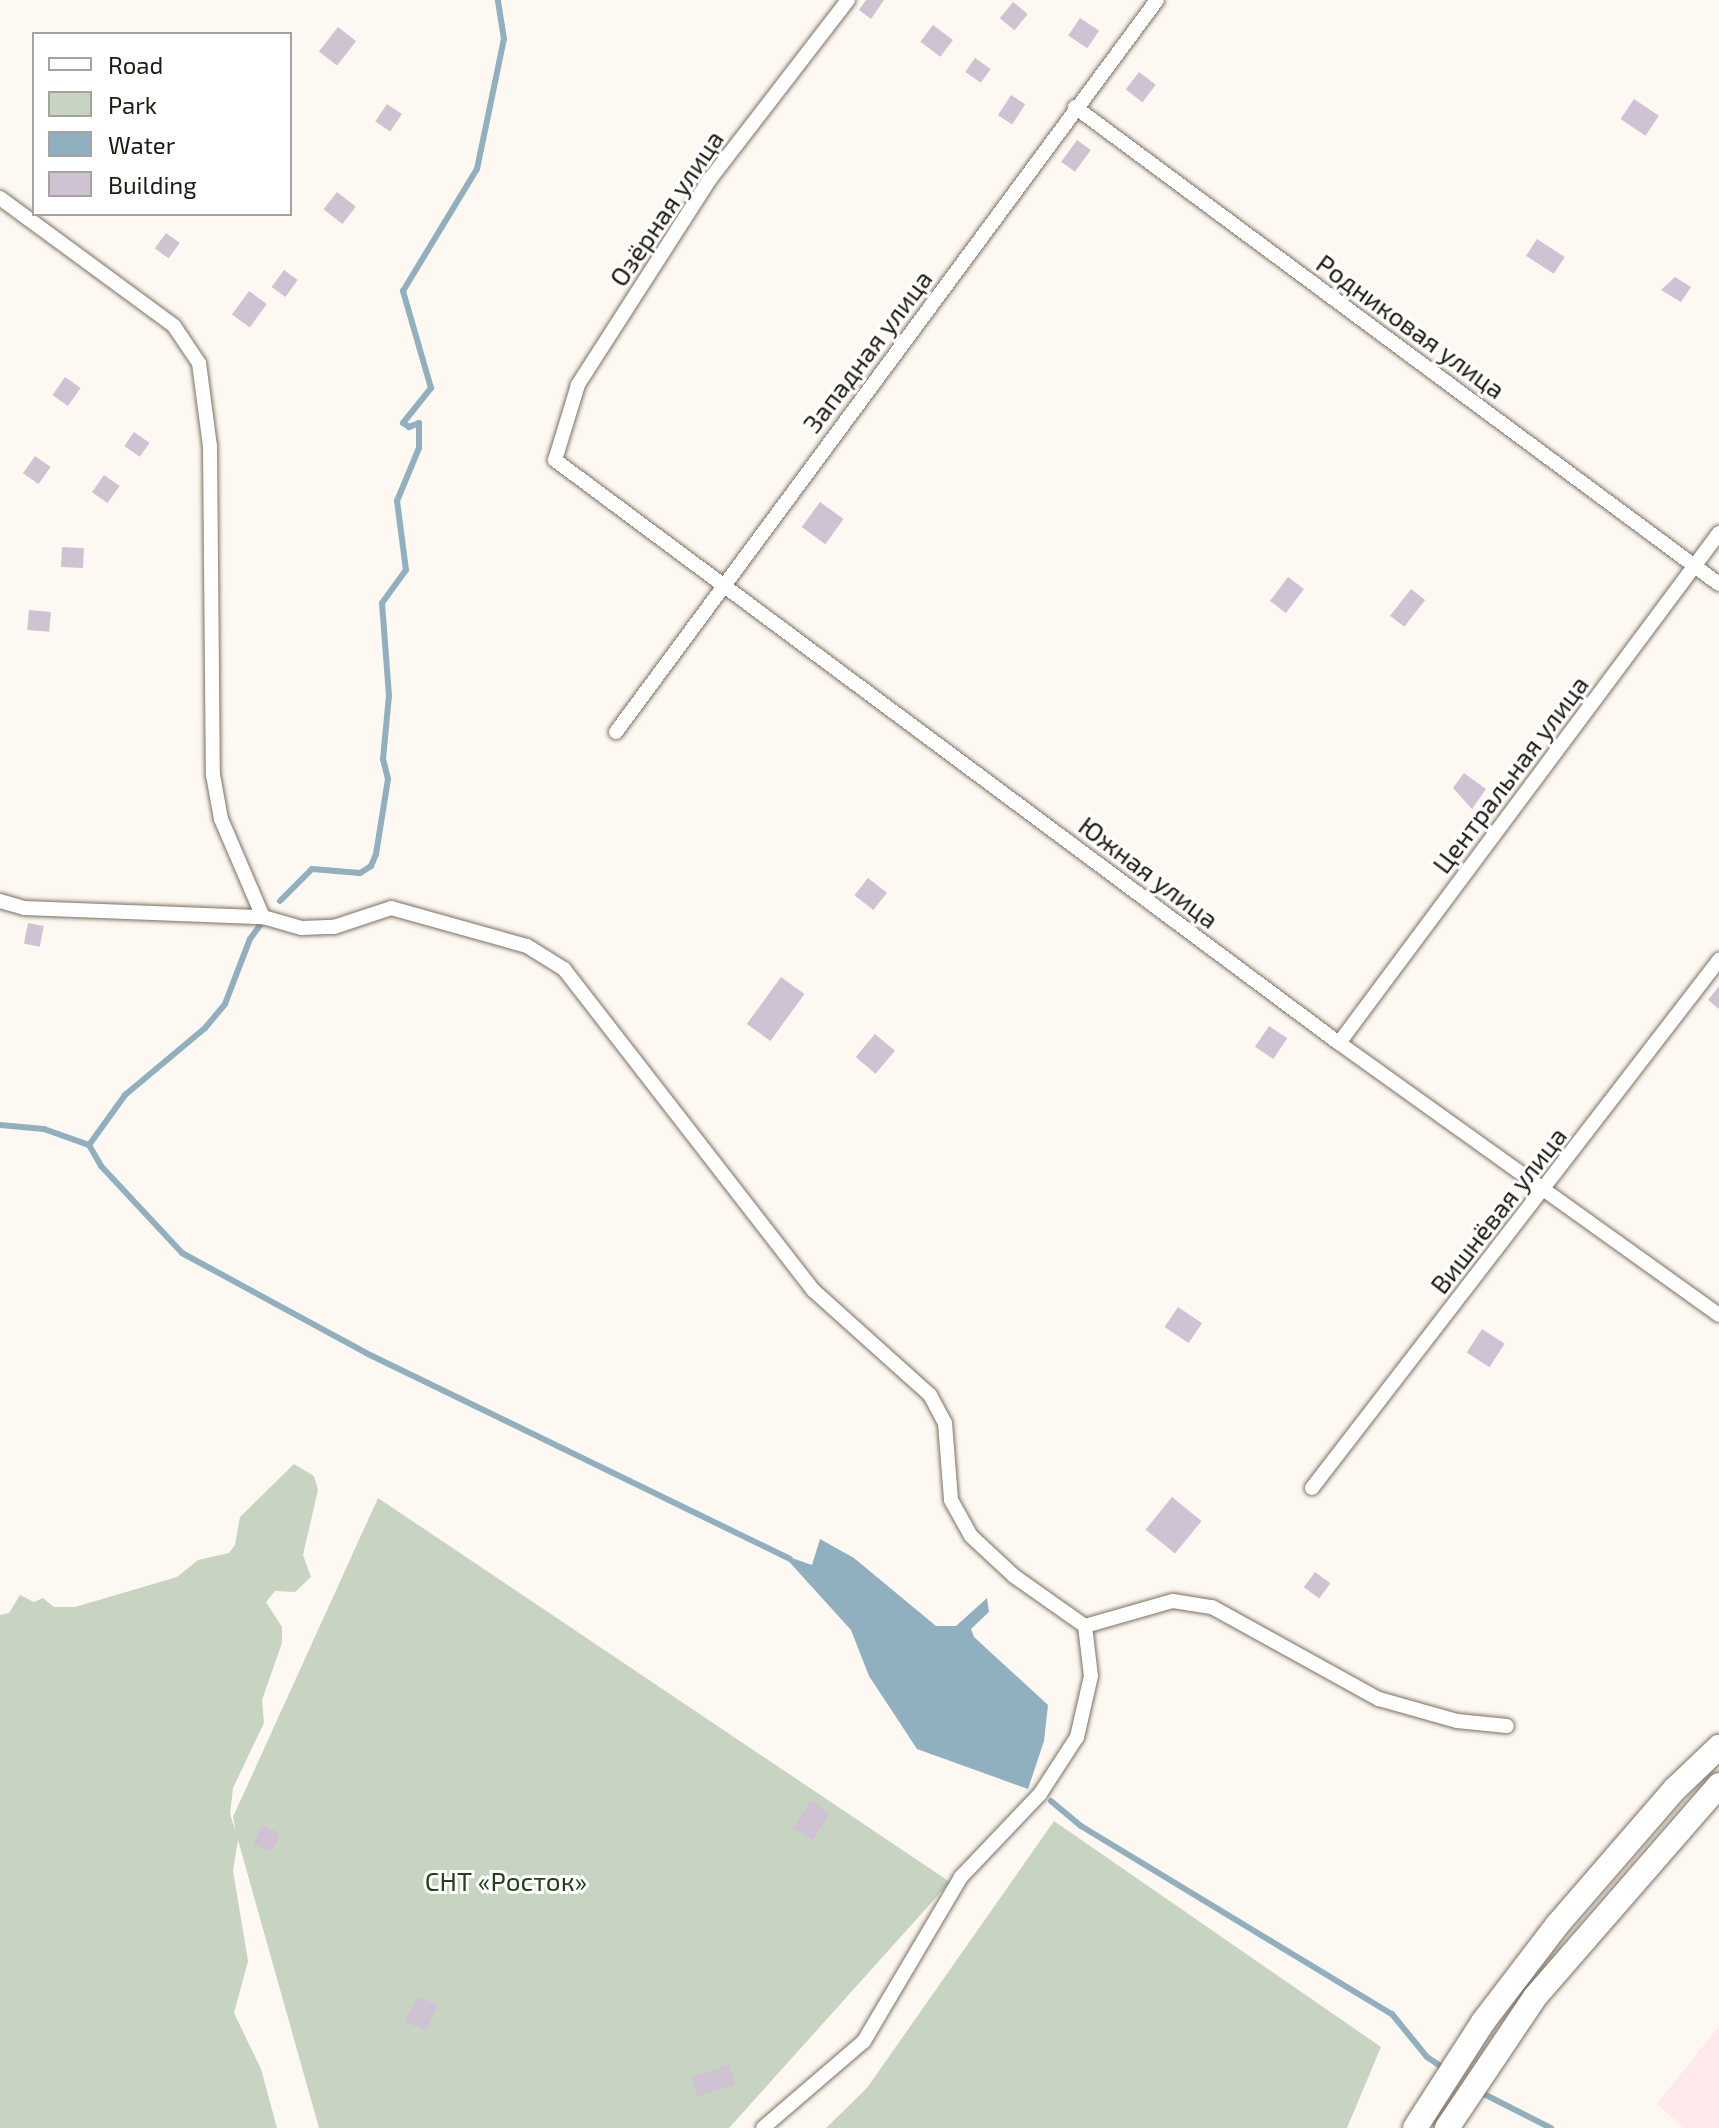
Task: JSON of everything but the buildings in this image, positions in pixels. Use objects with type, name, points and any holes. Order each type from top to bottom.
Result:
[{"type":"main road","points":[[1415,2128],[1483,2022],[1558,1924],[1675,1789],[1719,1747]]},
{"type":"main road","points":[[1447,2128],[1505,2037],[1681,1823],[1719,1785]]},
{"type":"street","name":"Озёрная улица","points":[[555,460],[586,372],[710,179],[848,0]]},
{"type":"street","name":"Западная улица","points":[[616,732],[1157,0]]},
{"type":"street","name":"Родниковая улица","points":[[1075,107],[1719,584]]},
{"type":"street","points":[[0,198],[174,326],[199,363],[210,446],[213,775],[221,819],[263,917]]},
{"type":"street","name":"Южная улица","points":[[555,460],[1339,1043],[1719,1315]]},
{"type":"street","name":"Центральная улица","points":[[1339,1043],[1719,533]]},
{"type":"street","points":[[0,901],[24,908],[263,917],[312,928],[334,927],[391,908],[420,913],[527,946],[564,969],[813,1290],[930,1395],[945,1423],[951,1500],[971,1536],[1014,1576],[1085,1626],[1091,1676],[1077,1737],[1040,1794],[961,1877],[864,2041],[763,2128]]},
{"type":"street","name":"Вишнёвая улица","points":[[1312,1488],[1719,960]]},
{"type":"street","points":[[1085,1626],[1173,1601],[1212,1607],[1379,1699],[1457,1721],[1507,1726]]},
{"type":"shaded area","points":[[1719,2026],[1719,2128],[1684,2128],[1657,2104]]},
{"type":"green space","name":"СНТ «Росток»","points":[[294,1464],[314,1476],[318,1490],[303,1555],[311,1577],[295,1592],[275,1591],[266,1602],[282,1627],[282,1643],[262,1700],[264,1723],[233,1788],[230,1814],[236,1832],[233,1817],[378,1498],[950,1882],[729,2128],[319,2128],[238,1840],[233,1871],[248,1961],[234,2013],[261,2069],[277,2128],[0,2128],[0,1615],[9,1613],[20,1595],[34,1602],[43,1598],[54,1607],[75,1607],[177,1577],[198,1560],[229,1553],[235,1545],[240,1517]]},
{"type":"green space","points":[[1054,1821],[1381,2047],[1347,2128],[826,2128],[867,2088]]},
{"type":"water","points":[[820,1539],[854,1558],[936,1626],[956,1626],[987,1598],[989,1612],[971,1629],[974,1637],[1048,1705],[1044,1741],[1028,1789],[917,1749],[869,1676],[851,1630],[783,1555],[812,1565]]},
{"type":"waterway","points":[[280,901],[312,869],[360,873],[371,866],[376,854],[388,779],[383,759],[389,696],[382,603],[406,570],[397,501],[419,448],[419,423],[409,427],[403,423],[431,388],[403,291],[477,169],[504,39],[498,0]]},
{"type":"waterway","points":[[89,1145],[125,1095],[205,1028],[225,1004],[250,939],[261,924]]},
{"type":"waterway","points":[[0,1125],[44,1129],[89,1145],[101,1166],[182,1253],[366,1353],[790,1559]]},
{"type":"waterway","points":[[1051,1801],[1081,1826],[1392,2014],[1427,2057],[1445,2069]]},
{"type":"waterway","points":[[1478,2091],[1551,2128]]}]
